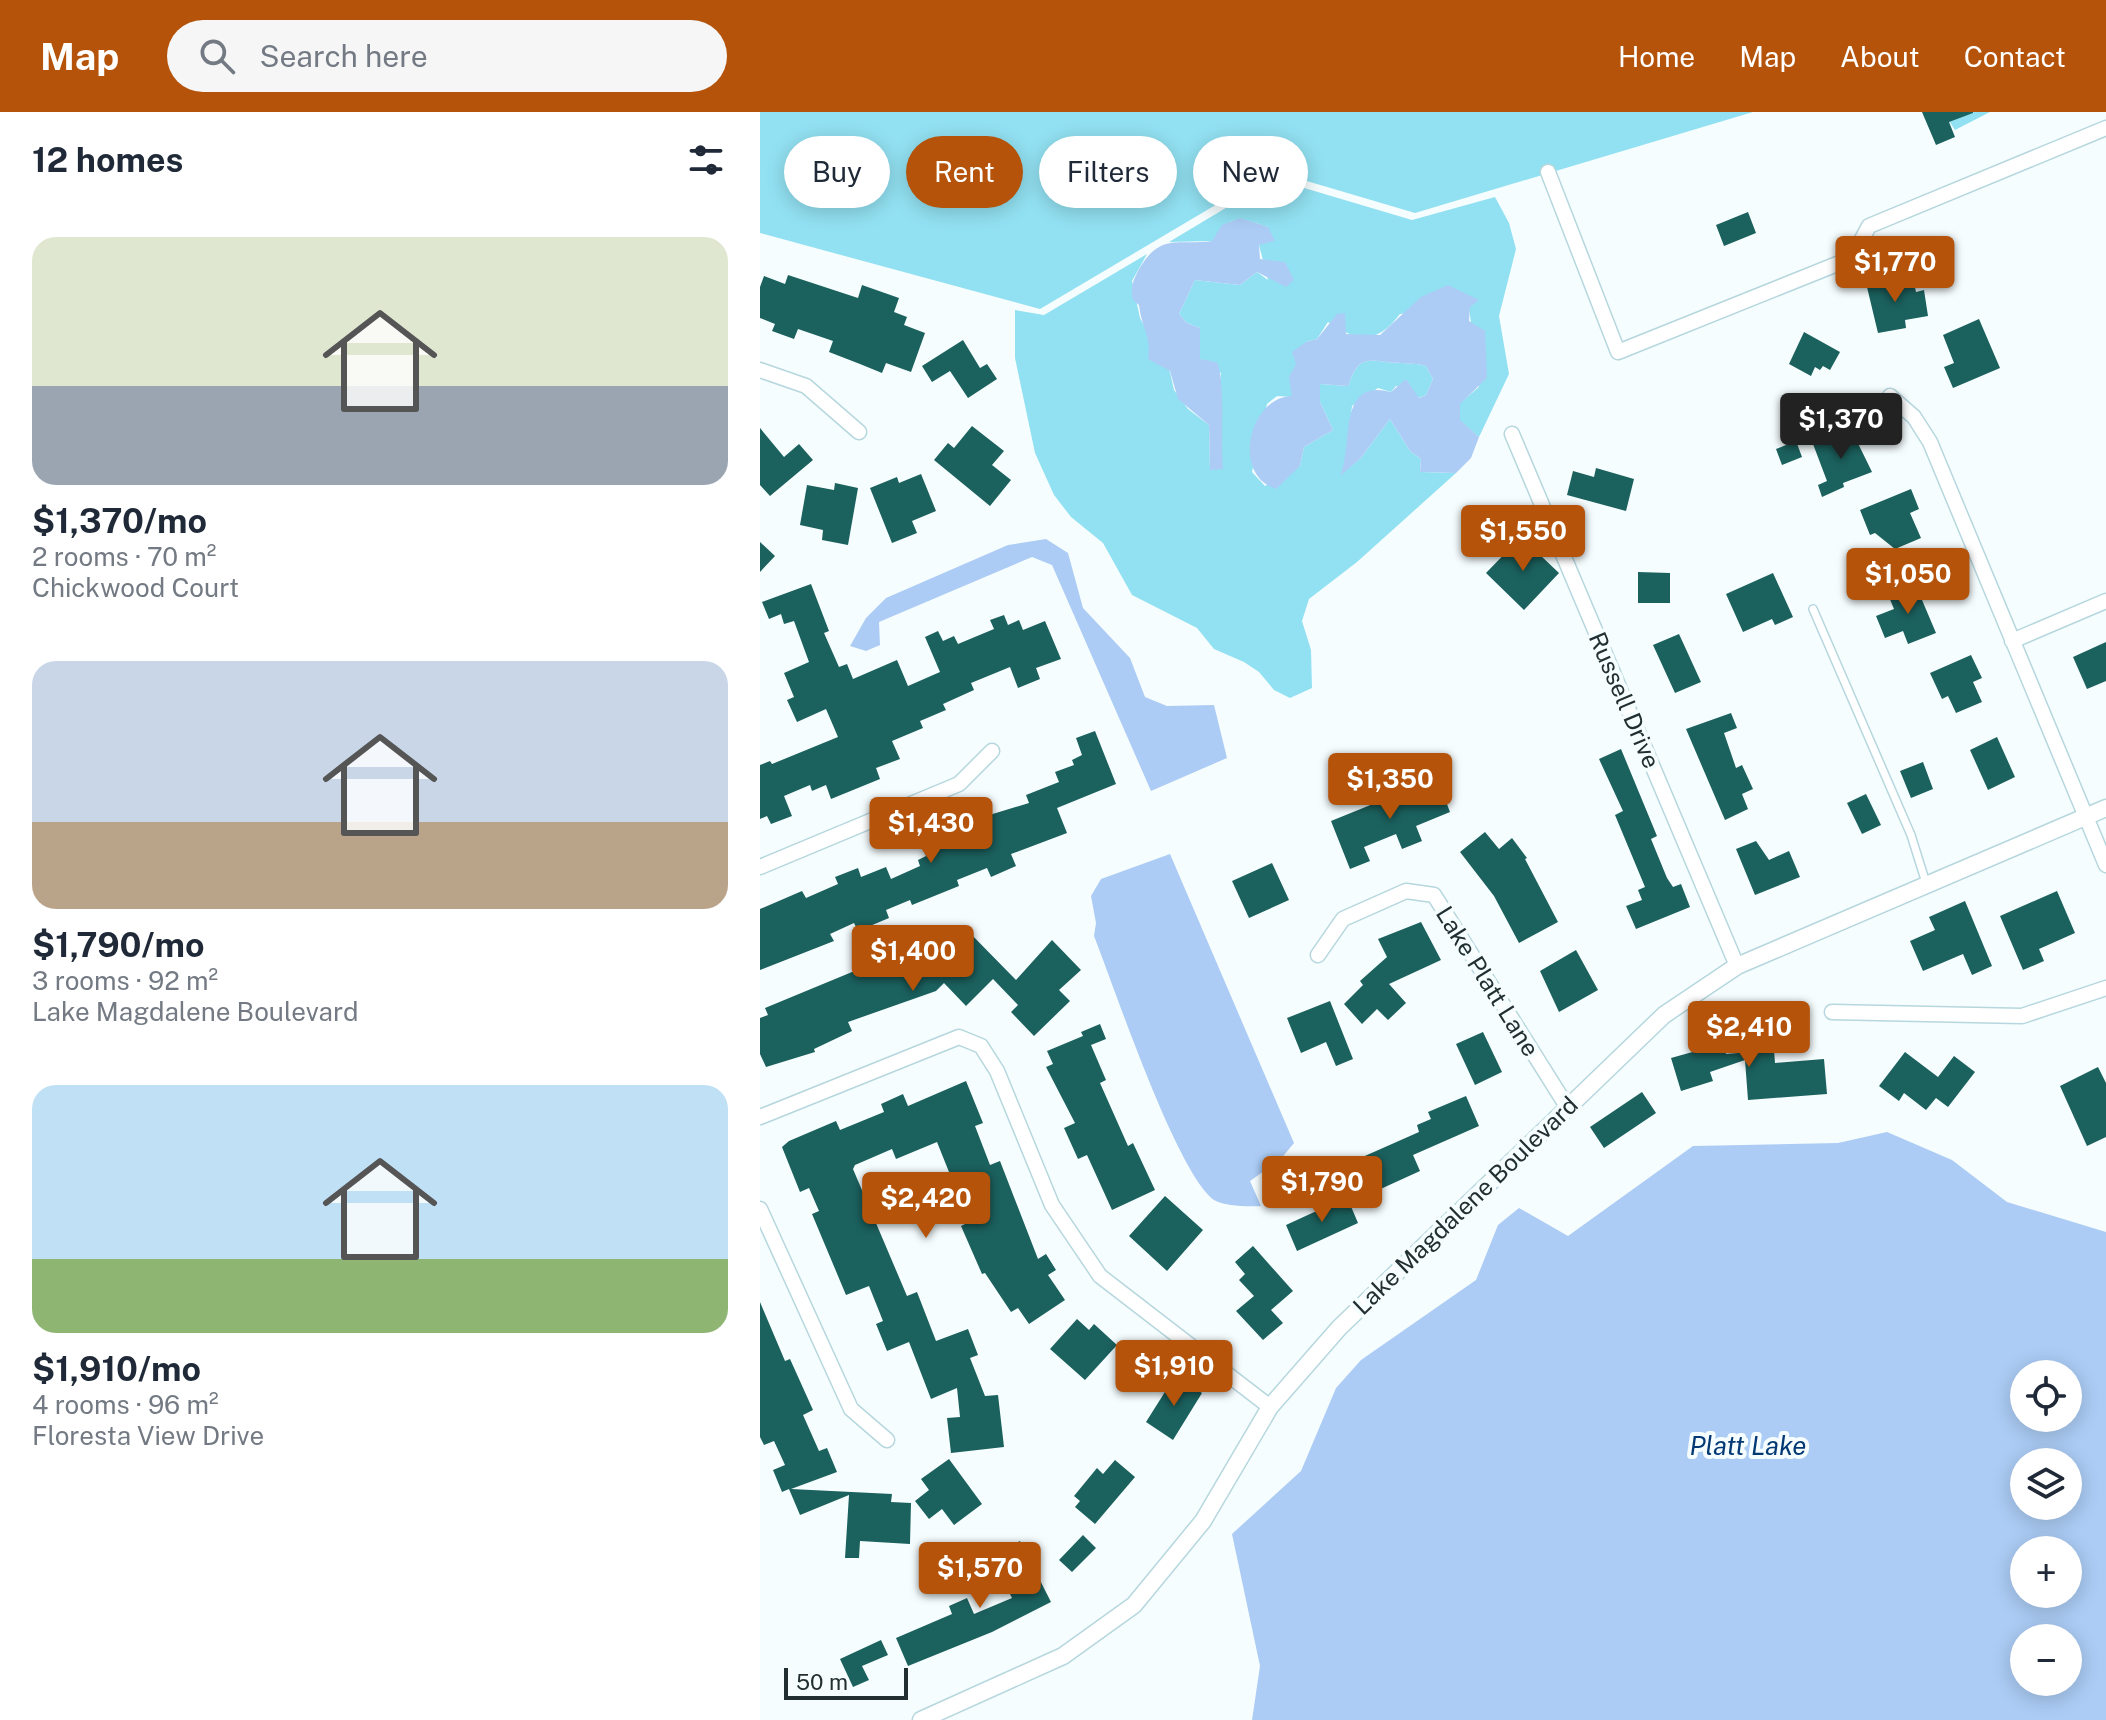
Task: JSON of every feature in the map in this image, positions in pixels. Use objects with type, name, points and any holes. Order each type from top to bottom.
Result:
[{"type":"street","points":[[1548,172],[1618,352],[1852,258],[1869,226],[2106,128]]},
{"type":"street","points":[[760,370],[806,386],[859,432]]},
{"type":"street","points":[[1890,396],[1914,417],[1930,442],[2106,865]]},
{"type":"street","name":"Russell Drive","points":[[1512,434],[1737,966]]},
{"type":"street","points":[[2012,641],[2106,601]]},
{"type":"street","points":[[760,867],[959,784],[992,751]]},
{"type":"street","name":"Lake Magdalene Boulevard","points":[[921,1720],[1063,1656],[1134,1605],[1203,1521],[1270,1407],[1339,1328],[1566,1105],[1664,1015],[1737,966],[2106,808]]},
{"type":"street","name":"Lake Platt Lane","points":[[1318,955],[1343,919],[1406,891],[1434,895],[1566,1105]]},
{"type":"street","points":[[1832,1012],[2022,1016],[2106,988]]},
{"type":"street","points":[[760,1117],[959,1037],[981,1046],[997,1071],[1052,1205],[1100,1276],[1270,1407]]},
{"type":"street","points":[[760,1209],[851,1409],[887,1440]]},
{"type":"lane","points":[[1813,609],[1911,835],[1927,885]]},
{"type":"shaded area","points":[[760,112],[1753,112],[1415,213],[1308,181],[1308,136],[1193,136],[1193,208],[1211,208],[1040,309],[760,233]]},
{"type":"shaded area","points":[[1943,112],[1990,112],[1955,130]]},
{"type":"shaded area","points":[[1308,189],[1412,220],[1495,197],[1509,223],[1516,249],[1499,316],[1509,374],[1479,437],[1459,420],[1460,403],[1479,387],[1469,307],[1400,314],[1383,331],[1367,337],[1349,334],[1328,322],[1317,339],[1306,342],[1296,364],[1292,397],[1277,396],[1267,404],[1252,472],[1265,486],[1300,466],[1304,447],[1333,430],[1320,402],[1320,384],[1348,386],[1357,367],[1365,362],[1426,366],[1433,379],[1426,395],[1418,398],[1411,387],[1396,386],[1391,392],[1378,388],[1352,406],[1346,463],[1341,474],[1360,459],[1390,419],[1410,451],[1421,459],[1420,472],[1456,473],[1357,562],[1309,599],[1302,621],[1311,650],[1312,688],[1290,698],[1274,690],[1259,672],[1244,662],[1214,649],[1197,628],[1132,595],[1103,543],[1071,517],[1054,495],[1035,453],[1015,358],[1015,310],[1044,315],[1147,254],[1132,281],[1140,318],[1170,372],[1174,390],[1188,409],[1209,425],[1210,469],[1222,469],[1221,373],[1200,359],[1200,328],[1187,323],[1179,314],[1195,280],[1240,285],[1257,272],[1268,280],[1259,245],[1268,227],[1236,220],[1224,226],[1213,241],[1169,242],[1226,208],[1308,208]]},
{"type":"water","points":[[1240,218],[1268,227],[1275,241],[1259,245],[1260,259],[1285,262],[1294,280],[1286,287],[1257,272],[1240,285],[1195,280],[1179,314],[1187,323],[1200,328],[1200,359],[1217,362],[1220,371],[1223,469],[1210,470],[1209,425],[1178,399],[1170,371],[1148,359],[1147,338],[1139,305],[1133,300],[1132,287],[1139,269],[1155,250],[1171,243],[1212,241],[1222,225]]},
{"type":"water","points":[[1448,285],[1479,300],[1470,307],[1469,321],[1485,331],[1487,378],[1460,404],[1460,420],[1479,437],[1471,458],[1456,473],[1420,472],[1421,459],[1410,451],[1390,419],[1360,459],[1340,476],[1350,417],[1354,404],[1362,395],[1374,390],[1391,392],[1406,379],[1419,398],[1426,395],[1433,379],[1426,366],[1371,361],[1357,367],[1348,386],[1320,384],[1320,402],[1333,430],[1304,447],[1300,466],[1276,489],[1262,481],[1253,469],[1251,438],[1256,422],[1265,409],[1277,400],[1292,396],[1289,377],[1296,364],[1292,352],[1306,342],[1317,339],[1337,314],[1345,313],[1346,334],[1380,335],[1421,297]]},
{"type":"water","points":[[1046,539],[1068,553],[1083,608],[1130,658],[1145,697],[1167,706],[1214,705],[1227,758],[1151,791],[1052,565],[1032,557],[879,622],[880,645],[866,651],[850,646],[866,618],[886,598],[1008,545]]},
{"type":"water","points":[[1170,854],[1294,1143],[1280,1160],[1250,1181],[1261,1206],[1218,1202],[1199,1183],[1165,1118],[1094,936],[1096,923],[1091,896],[1101,879]]},
{"type":"water","name":"Platt Lake","points":[[1887,1132],[1952,1160],[2007,1202],[2106,1232],[2106,1720],[1252,1720],[1260,1666],[1232,1534],[1301,1471],[1336,1388],[1361,1360],[1476,1280],[1498,1225],[1519,1208],[1568,1236],[1693,1146],[1838,1143]]},
{"type":"building","points":[[1922,112],[1973,113],[1949,122],[1955,137],[1936,145]]},
{"type":"building","points":[[1748,212],[1756,233],[1724,246],[1716,225]]},
{"type":"building","points":[[788,275],[858,298],[862,285],[899,298],[894,312],[907,317],[904,325],[925,333],[911,372],[886,363],[882,373],[829,352],[833,341],[798,329],[794,339],[772,331],[775,324],[760,318],[760,287],[764,276],[785,284]]},
{"type":"building","points":[[1897,279],[1898,286],[1914,283],[1916,292],[1924,290],[1928,316],[1905,320],[1906,328],[1878,333],[1866,283]]},
{"type":"building","points":[[1979,319],[2000,368],[1953,388],[1944,367],[1954,363],[1943,335]]},
{"type":"building","points":[[1804,332],[1840,352],[1830,370],[1823,366],[1820,370],[1815,367],[1811,376],[1789,364]]},
{"type":"building","points":[[963,340],[980,368],[987,364],[997,379],[968,398],[950,371],[932,382],[922,366]]},
{"type":"building","points":[[972,426],[1004,451],[992,465],[1011,480],[990,506],[934,460],[948,443],[954,448]]},
{"type":"building","points":[[760,428],[784,457],[799,444],[813,460],[770,496],[760,485]]},
{"type":"building","points":[[1851,429],[1872,472],[1843,483],[1844,487],[1822,497],[1818,485],[1827,481],[1813,444]]},
{"type":"building","points":[[1796,441],[1802,457],[1782,465],[1776,449]]},
{"type":"building","points":[[1596,468],[1634,479],[1626,511],[1567,495],[1573,471],[1594,477]]},
{"type":"building","points":[[921,474],[936,511],[912,521],[917,533],[892,543],[870,488],[897,477],[899,483]]},
{"type":"building","points":[[835,483],[858,488],[848,545],[822,540],[823,530],[800,525],[807,485],[834,490]]},
{"type":"building","points":[[1911,489],[1919,509],[1910,513],[1921,538],[1895,549],[1875,533],[1870,535],[1860,510]]},
{"type":"building","points":[[1521,537],[1559,573],[1524,610],[1486,573]]},
{"type":"building","points":[[760,542],[775,556],[760,572]]},
{"type":"building","points":[[1638,572],[1670,573],[1670,603],[1638,603]]},
{"type":"building","points":[[1773,573],[1793,617],[1775,625],[1772,619],[1743,632],[1726,594]]},
{"type":"building","points":[[1923,583],[1929,597],[1922,600],[1936,633],[1908,644],[1903,631],[1885,638],[1876,616],[1894,609],[1889,597]]},
{"type":"building","points":[[811,584],[829,631],[824,633],[839,667],[847,664],[853,679],[897,660],[908,686],[940,672],[925,637],[938,631],[943,641],[954,636],[958,644],[994,629],[990,620],[1004,615],[1008,625],[1019,620],[1023,630],[1045,621],[1061,659],[1036,668],[1040,679],[1018,688],[1010,667],[971,683],[974,690],[943,704],[946,710],[920,721],[923,728],[892,741],[900,759],[876,768],[880,779],[831,799],[826,785],[812,791],[810,785],[784,796],[792,816],[771,824],[767,816],[760,819],[760,765],[770,761],[772,764],[838,737],[826,709],[797,722],[787,700],[794,697],[784,673],[809,662],[794,621],[784,624],[781,614],[769,619],[762,602]]},
{"type":"building","points":[[1679,634],[1701,682],[1675,693],[1653,645]]},
{"type":"building","points":[[2106,642],[2106,681],[2087,689],[2073,657]]},
{"type":"building","points":[[1971,655],[1982,678],[1973,682],[1982,702],[1956,713],[1948,696],[1942,699],[1930,673]]},
{"type":"building","points":[[1731,713],[1737,728],[1724,733],[1736,768],[1742,765],[1753,789],[1742,794],[1748,809],[1725,820],[1686,729]]},
{"type":"building","points":[[1095,731],[1116,784],[1057,808],[1067,833],[1011,854],[1016,866],[991,877],[987,868],[957,880],[959,886],[912,905],[910,900],[886,910],[889,918],[858,931],[854,923],[830,934],[834,941],[760,970],[760,909],[802,891],[806,898],[838,884],[835,877],[858,868],[861,877],[886,867],[891,879],[920,866],[918,860],[926,856],[920,842],[938,835],[941,842],[976,827],[973,820],[1029,803],[1026,795],[1059,782],[1055,772],[1074,765],[1072,760],[1082,755],[1076,738]]},
{"type":"building","points":[[1997,737],[2015,777],[1988,790],[1970,750]]},
{"type":"building","points":[[1621,749],[1657,836],[1651,839],[1667,878],[1673,887],[1681,884],[1690,907],[1636,929],[1626,906],[1642,900],[1638,890],[1645,887],[1615,815],[1623,811],[1599,759]]},
{"type":"building","points":[[1923,762],[1933,789],[1911,798],[1900,771]]},
{"type":"building","points":[[1437,778],[1450,812],[1416,826],[1422,841],[1402,849],[1396,834],[1364,847],[1370,861],[1350,869],[1331,821]]},
{"type":"building","points":[[1866,794],[1881,825],[1862,834],[1847,803]]},
{"type":"building","points":[[1485,832],[1499,849],[1512,838],[1527,858],[1558,922],[1519,943],[1494,896],[1460,852]]},
{"type":"building","points":[[1756,841],[1769,860],[1789,851],[1800,877],[1755,895],[1736,849]]},
{"type":"building","points":[[1272,863],[1289,900],[1249,918],[1232,881]]},
{"type":"building","points":[[2057,891],[2075,933],[2039,949],[2044,961],[2023,970],[2000,916]]},
{"type":"building","points":[[1965,901],[1992,966],[1972,975],[1963,954],[1923,971],[1910,941],[1935,930],[1929,917]]},
{"type":"building","points":[[1421,922],[1441,960],[1389,984],[1406,1003],[1388,1020],[1377,1009],[1362,1024],[1344,1004],[1363,985],[1360,981],[1387,957],[1378,939]]},
{"type":"building","points":[[964,927],[1016,980],[1052,940],[1081,970],[1059,990],[1070,1001],[1034,1036],[1011,1012],[1018,1005],[993,979],[966,1006],[944,983],[936,991],[848,1022],[852,1031],[814,1049],[815,1052],[766,1067],[760,1054],[760,1018],[768,1015],[765,1008],[881,960],[883,967],[921,953],[943,931],[951,939]]},
{"type":"building","points":[[1576,950],[1598,990],[1559,1012],[1540,971]]},
{"type":"building","points":[[1330,1001],[1353,1059],[1336,1066],[1326,1042],[1301,1053],[1287,1018]]},
{"type":"building","points":[[1715,1019],[1726,1054],[1774,1050],[1775,1063],[1824,1059],[1827,1094],[1748,1100],[1745,1060],[1710,1072],[1713,1081],[1681,1091],[1671,1058],[1696,1051],[1694,1046],[1701,1044],[1695,1025]]},
{"type":"building","points":[[1100,1024],[1106,1039],[1091,1045],[1106,1080],[1100,1083],[1128,1146],[1133,1143],[1155,1190],[1112,1210],[1087,1155],[1078,1159],[1064,1128],[1075,1123],[1046,1067],[1053,1064],[1047,1051],[1083,1036],[1081,1032]]},
{"type":"building","points":[[1483,1032],[1502,1072],[1475,1085],[1456,1044]]},
{"type":"building","points":[[1905,1052],[1938,1077],[1954,1056],[1975,1072],[1948,1107],[1936,1098],[1926,1110],[1904,1093],[1899,1101],[1879,1086]]},
{"type":"building","points":[[2098,1067],[2106,1083],[2106,1137],[2087,1146],[2060,1086]]},
{"type":"building","points":[[966,1081],[983,1123],[975,1126],[990,1165],[1000,1161],[1038,1259],[1046,1254],[1056,1270],[1048,1275],[1065,1300],[1029,1324],[1018,1308],[1011,1312],[985,1273],[982,1274],[961,1226],[969,1222],[937,1142],[896,1159],[892,1149],[855,1165],[853,1169],[907,1296],[917,1292],[936,1341],[968,1329],[978,1355],[970,1358],[985,1396],[998,1395],[1004,1447],[951,1453],[947,1418],[960,1417],[957,1388],[931,1399],[909,1342],[887,1351],[876,1324],[883,1321],[869,1286],[846,1295],[812,1214],[819,1211],[809,1188],[800,1192],[782,1147],[836,1121],[840,1130],[884,1112],[881,1104],[903,1094],[908,1106]]},
{"type":"building","points":[[1642,1092],[1656,1113],[1604,1148],[1590,1127]]},
{"type":"building","points":[[1466,1096],[1479,1126],[1413,1155],[1420,1171],[1363,1197],[1349,1163],[1419,1132],[1417,1125],[1431,1119],[1428,1112]]},
{"type":"building","points":[[1165,1196],[1203,1230],[1167,1271],[1129,1236]]},
{"type":"building","points":[[1347,1197],[1358,1223],[1297,1251],[1286,1225]]},
{"type":"building","points":[[1253,1246],[1293,1291],[1271,1310],[1283,1323],[1263,1340],[1236,1311],[1254,1296],[1239,1280],[1245,1274],[1235,1262]]},
{"type":"building","points":[[760,1302],[785,1361],[790,1359],[813,1410],[803,1415],[819,1451],[827,1448],[837,1472],[791,1489],[892,1494],[891,1502],[911,1503],[910,1544],[860,1541],[859,1558],[845,1558],[849,1495],[800,1515],[789,1489],[782,1492],[773,1470],[785,1465],[774,1441],[764,1445],[760,1437]]},
{"type":"building","points":[[1077,1319],[1089,1330],[1094,1324],[1117,1345],[1085,1380],[1050,1349]]},
{"type":"building","points":[[1175,1376],[1202,1393],[1173,1440],[1146,1422]]},
{"type":"building","points":[[949,1459],[982,1504],[954,1525],[942,1509],[929,1519],[915,1501],[929,1490],[921,1479]]},
{"type":"building","points":[[1115,1460],[1135,1477],[1095,1524],[1075,1507],[1080,1501],[1074,1496],[1097,1468],[1103,1474]]},
{"type":"building","points":[[1083,1535],[1096,1548],[1072,1572],[1059,1560]]},
{"type":"building","points":[[1020,1541],[1051,1602],[992,1632],[908,1666],[896,1638],[952,1614],[949,1606],[967,1598],[974,1614],[1012,1598],[991,1556]]},
{"type":"building","points":[[881,1640],[888,1655],[862,1666],[869,1680],[853,1687],[840,1659]]}]
